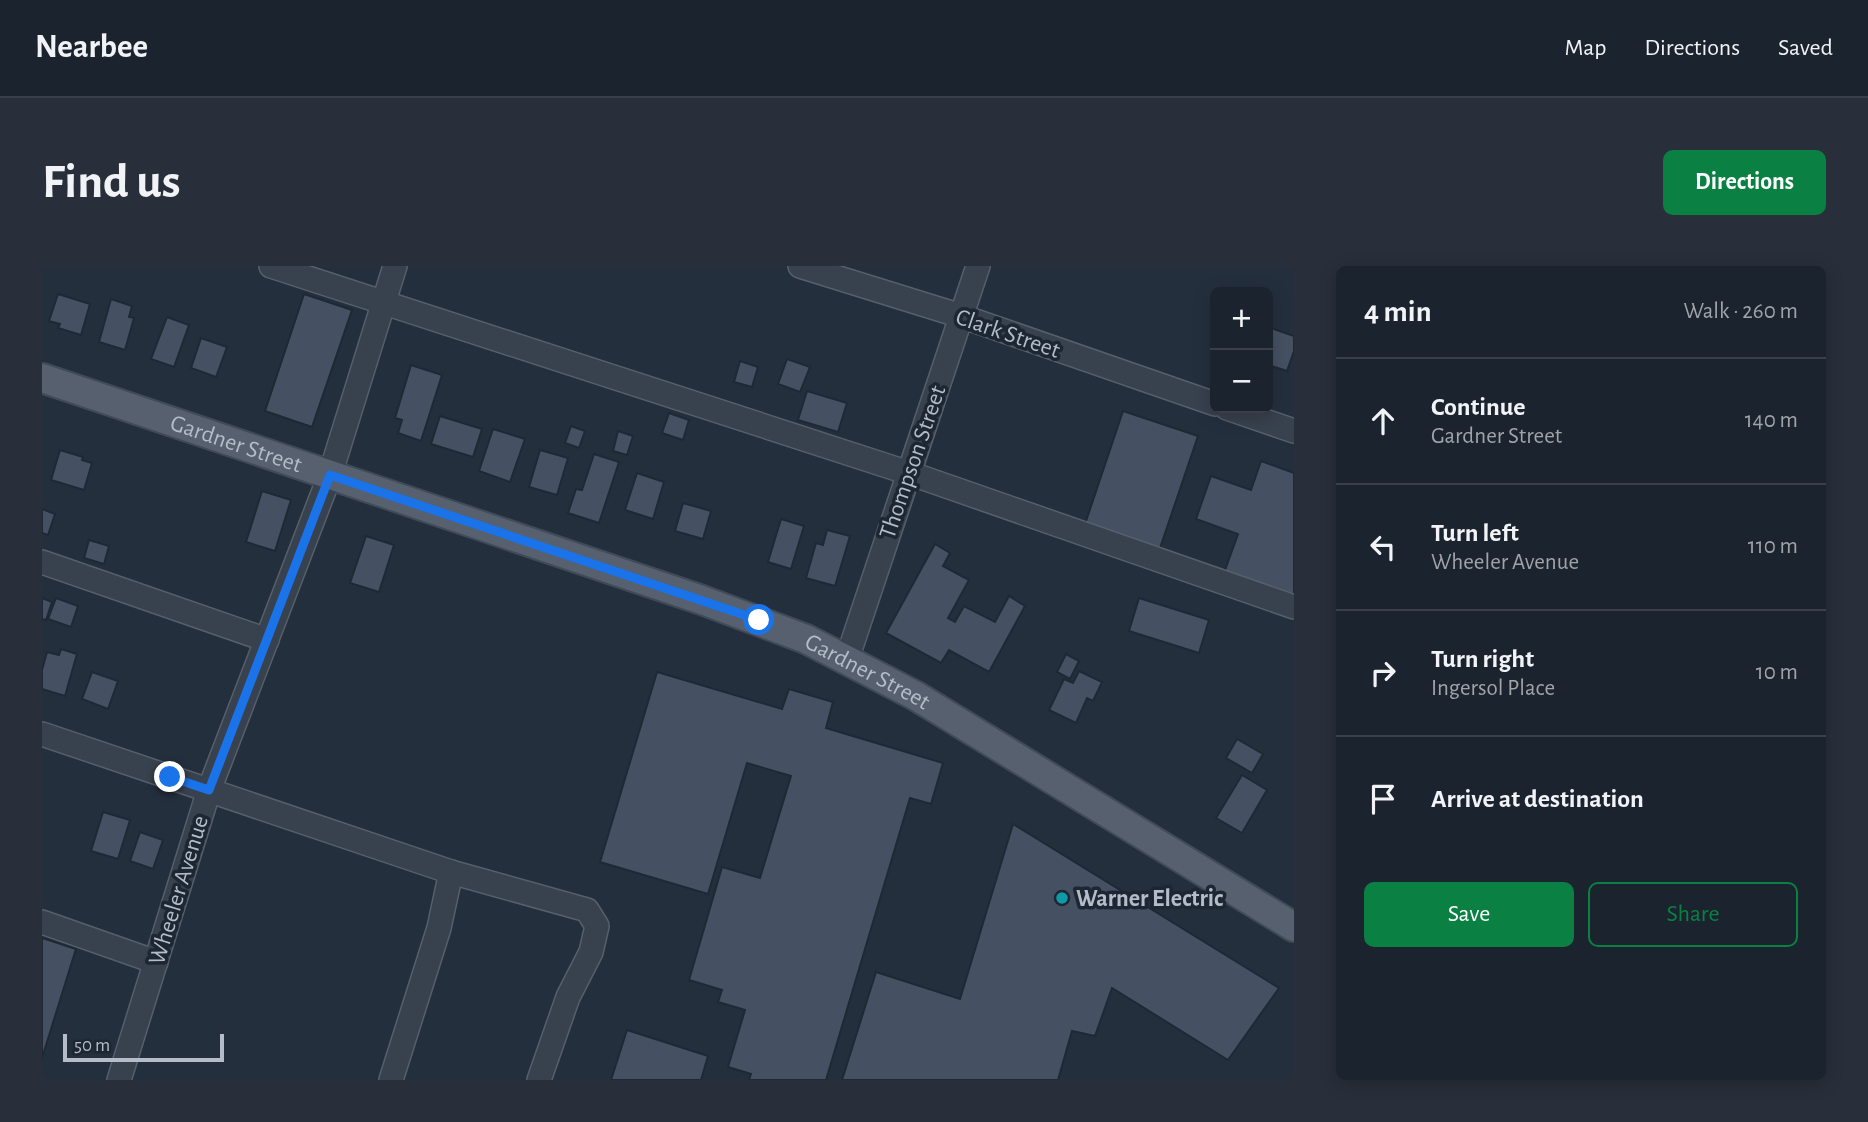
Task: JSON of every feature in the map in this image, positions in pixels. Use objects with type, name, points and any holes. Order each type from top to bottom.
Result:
[{"type":"main road","name":"Gardner Street","points":[[42,378],[759,620],[847,659],[916,696],[1294,927]]},
{"type":"street","points":[[271,266],[909,473],[1294,607]]},
{"type":"street","name":"Wheeler Avenue","points":[[120,1080],[209,790],[330,475],[396,266]]},
{"type":"street","name":"Clark Street","points":[[800,266],[961,316],[1210,402]]},
{"type":"street","name":"Thompson Street","points":[[847,659],[978,266]]},
{"type":"street","points":[[1242,413],[1294,431]]},
{"type":"street","points":[[42,562],[267,640]]},
{"type":"street","points":[[42,734],[451,872],[587,910],[597,926],[590,952],[568,997],[539,1080]]},
{"type":"street","points":[[391,1080],[439,928],[451,872]]},
{"type":"street","points":[[42,922],[156,962]]},
{"type":"building","points":[[58,294],[90,304],[81,335],[58,328],[60,324],[49,321]]},
{"type":"building","points":[[304,294],[352,310],[312,427],[265,411]]},
{"type":"building","points":[[111,299],[132,306],[129,317],[134,318],[125,350],[99,342]]},
{"type":"building","points":[[167,317],[189,325],[174,367],[151,359]]},
{"type":"building","points":[[1273,329],[1294,336],[1294,351],[1287,371],[1273,367]]},
{"type":"building","points":[[201,338],[227,347],[216,377],[191,368]]},
{"type":"building","points":[[787,359],[810,367],[800,392],[778,384]]},
{"type":"building","points":[[740,361],[758,367],[752,387],[734,382]]},
{"type":"building","points":[[411,365],[442,375],[421,441],[398,433],[402,420],[395,418]]},
{"type":"building","points":[[807,391],[847,403],[838,432],[798,420]]},
{"type":"building","points":[[1123,411],[1198,436],[1158,554],[1083,530]]},
{"type":"building","points":[[669,413],[689,420],[683,440],[662,433]]},
{"type":"building","points":[[440,416],[482,429],[473,457],[431,444]]},
{"type":"building","points":[[571,426],[585,431],[579,448],[565,443]]},
{"type":"building","points":[[493,429],[525,439],[510,482],[479,471]]},
{"type":"building","points":[[618,431],[633,436],[627,455],[613,451]]},
{"type":"building","points":[[60,450],[83,457],[82,460],[92,463],[84,490],[51,480]]},
{"type":"building","points":[[540,450],[568,458],[557,495],[529,487]]},
{"type":"building","points":[[594,454],[619,462],[599,523],[568,513],[576,489],[582,490]]},
{"type":"building","points":[[1261,461],[1294,473],[1294,598],[1224,573],[1238,534],[1196,519],[1211,476],[1251,490]]},
{"type":"building","points":[[637,473],[664,482],[653,519],[625,510]]},
{"type":"building","points":[[262,491],[291,500],[275,551],[246,542]]},
{"type":"building","points":[[683,503],[711,511],[703,539],[675,531]]},
{"type":"building","points":[[42,509],[55,514],[48,535],[42,533]]},
{"type":"building","points":[[781,519],[804,526],[791,569],[768,562]]},
{"type":"building","points":[[827,530],[850,536],[835,586],[806,578],[816,543],[823,545]]},
{"type":"building","points":[[366,536],[394,545],[379,592],[350,583]]},
{"type":"building","points":[[89,540],[109,546],[104,564],[84,558]]},
{"type":"building","points":[[935,544],[950,553],[943,566],[969,580],[948,618],[955,622],[964,606],[995,622],[1009,596],[1025,606],[989,672],[949,650],[941,663],[886,633]]},
{"type":"building","points":[[42,598],[52,602],[46,620],[42,619]]},
{"type":"building","points":[[56,598],[78,606],[71,627],[48,619]]},
{"type":"building","points":[[1139,598],[1209,620],[1199,653],[1129,631]]},
{"type":"building","points":[[61,649],[77,654],[65,696],[42,689],[42,670],[47,652],[59,655]]},
{"type":"building","points":[[1066,654],[1079,661],[1070,679],[1057,672]]},
{"type":"building","points":[[1079,671],[1102,682],[1093,701],[1087,698],[1076,723],[1049,710],[1064,679],[1073,683]]},
{"type":"building","points":[[92,672],[118,681],[108,709],[82,699]]},
{"type":"building","points":[[657,672],[782,709],[789,689],[833,702],[826,728],[943,763],[931,804],[910,798],[826,1080],[749,1080],[751,1074],[728,1067],[745,1010],[718,1002],[722,990],[689,980],[722,867],[760,878],[791,776],[747,763],[708,894],[600,862]]},
{"type":"building","points":[[1237,739],[1263,754],[1252,773],[1226,758]]},
{"type":"building","points":[[1242,775],[1267,790],[1242,833],[1216,818]]},
{"type":"building","points":[[103,812],[130,820],[118,859],[91,851]]},
{"type":"building","name":"Warner Electric","points":[[1013,824],[1279,988],[1228,1060],[1112,988],[1095,1036],[1072,1031],[1058,1080],[842,1080],[876,972],[960,999]]},
{"type":"building","points":[[140,832],[163,840],[153,869],[130,861]]},
{"type":"building","points":[[42,938],[76,949],[42,1058]]},
{"type":"building","points":[[627,1030],[708,1056],[701,1080],[611,1080]]},
{"type":"place","name":"Warner Electric","points":[[1062,898]]},
{"type":"route","points":[[170,777],[209,790],[330,475],[759,620]]}]
